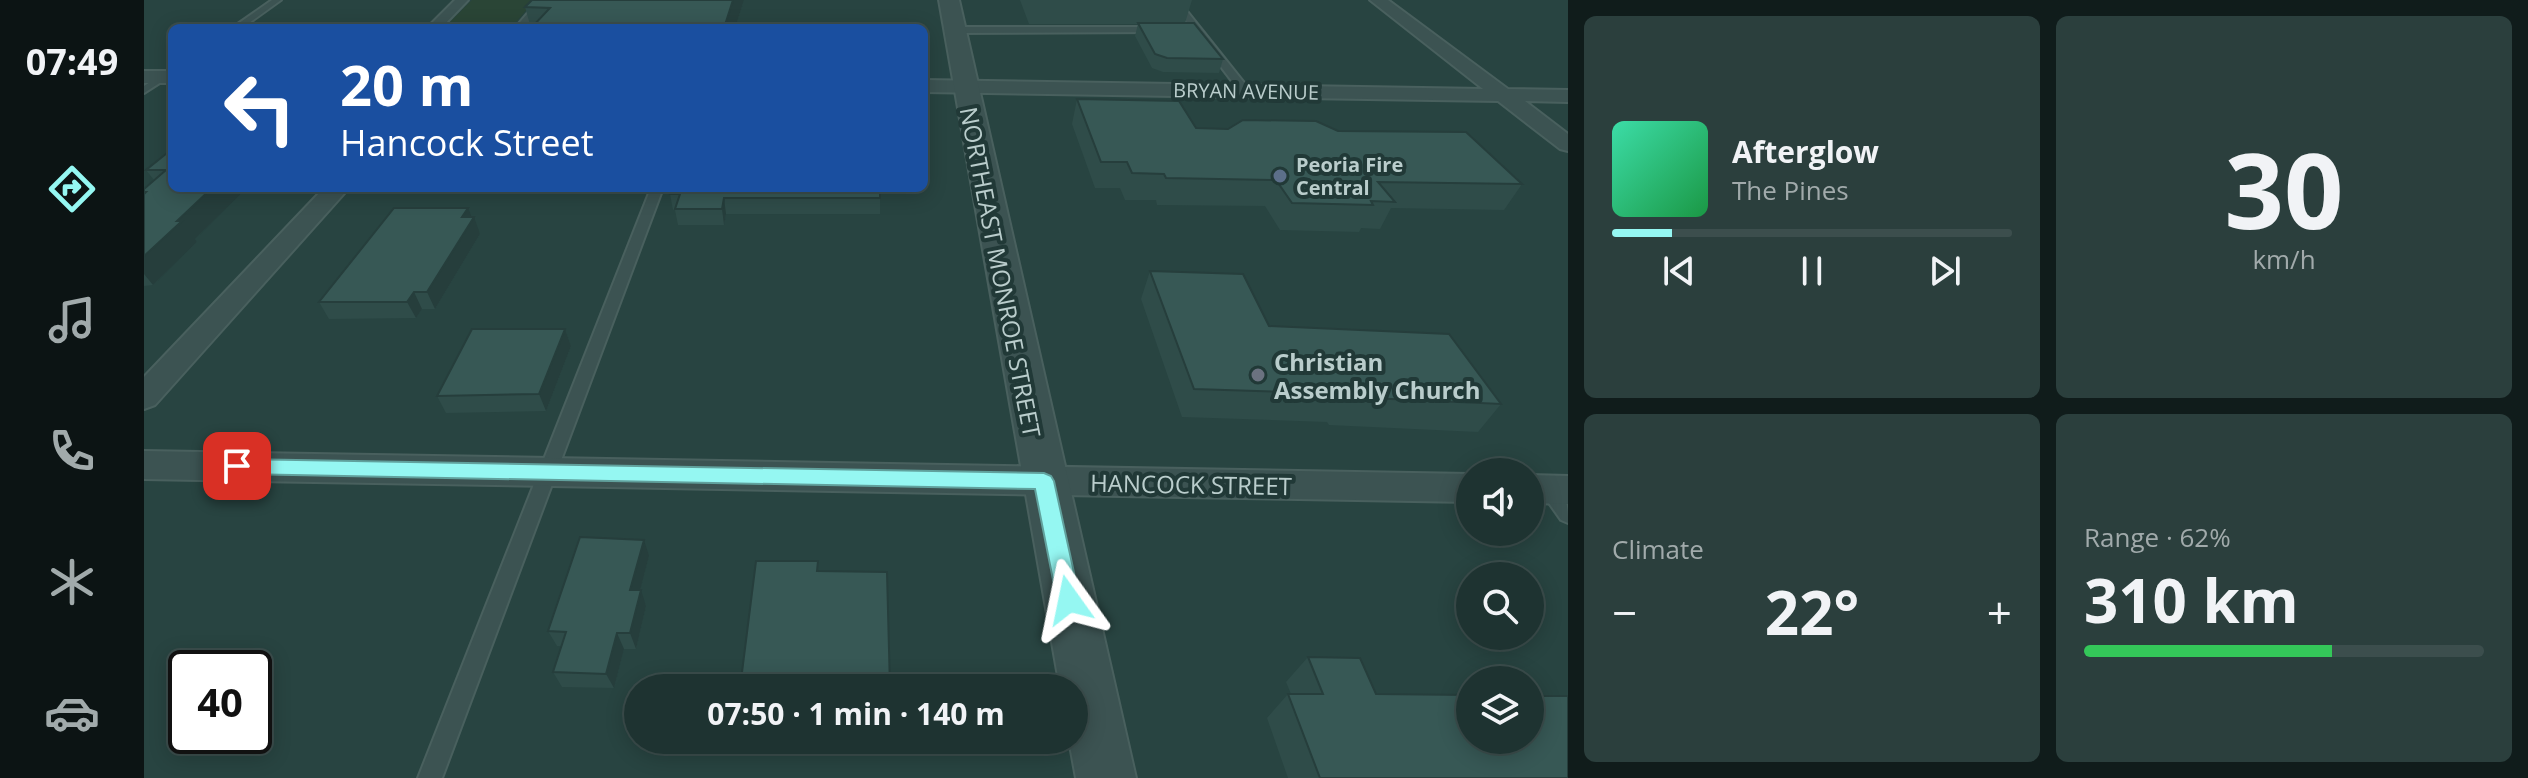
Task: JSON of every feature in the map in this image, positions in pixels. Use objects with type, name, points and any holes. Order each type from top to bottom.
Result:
[{"type":"street","points":[[438,24],[462,0]]},
{"type":"street","points":[[525,24],[545,0]]},
{"type":"street","points":[[1378,0],[1568,144]]},
{"type":"street","name":"NORTHEAST MONROE STREET","points":[[952,15],[1106,778]]},
{"type":"street","name":"BRYAN AVENUE","points":[[928,86],[1568,96]]},
{"type":"street","points":[[144,397],[333,192]]},
{"type":"street","name":"HANCOCK STREET","points":[[144,465],[1456,488]]},
{"type":"lane","points":[[242,24],[277,0]]},
{"type":"lane","points":[[1174,0],[1245,91]]},
{"type":"lane","points":[[952,15],[1167,30]]},
{"type":"lane","points":[[1183,30],[1198,30]]},
{"type":"lane","points":[[144,90],[163,76]]},
{"type":"lane","points":[[430,778],[655,192]]},
{"type":"green space","points":[[472,0],[535,0],[514,24],[448,24]]},
{"type":"building","points":[[532,0],[733,0],[725,24],[535,24],[550,8],[525,7]]},
{"type":"building","points":[[1138,23],[1194,23],[1223,59],[1167,58],[1155,54]]},
{"type":"building","points":[[1077,99],[1179,101],[1196,128],[1228,129],[1243,120],[1316,121],[1338,131],[1466,132],[1522,184],[1378,182],[1395,202],[1371,201],[1373,205],[1292,203],[1276,180],[1166,178],[1164,174],[1132,173],[1127,162],[1101,162]]},
{"type":"building","points":[[168,152],[168,192],[208,192],[144,256],[144,189],[166,170],[146,170]]},
{"type":"building","points":[[880,192],[880,198],[724,198],[722,209],[675,209],[680,194],[670,194]]},
{"type":"building","points":[[394,208],[468,208],[462,217],[474,217],[427,292],[414,292],[407,302],[319,302]]},
{"type":"building","points":[[1150,271],[1243,274],[1269,326],[1449,334],[1501,404],[1194,389]]},
{"type":"building","points":[[472,329],[565,329],[539,394],[437,396]]},
{"type":"building","points":[[580,537],[644,540],[630,590],[641,590],[630,633],[617,633],[606,674],[553,672],[566,632],[548,631]]},
{"type":"building","points":[[756,561],[818,561],[817,571],[887,572],[890,674],[742,674]]},
{"type":"building","points":[[1308,657],[1360,658],[1376,694],[1456,695],[1456,754],[1544,754],[1544,696],[1568,696],[1568,778],[1320,778],[1288,694],[1323,694]]},
{"type":"place","name":"Peoria Fire Central","points":[[1280,176]]},
{"type":"place","name":"Christian Assembly Church","points":[[1258,375]]},
{"type":"route","points":[[237,466],[1044,481],[1069,600]]}]
